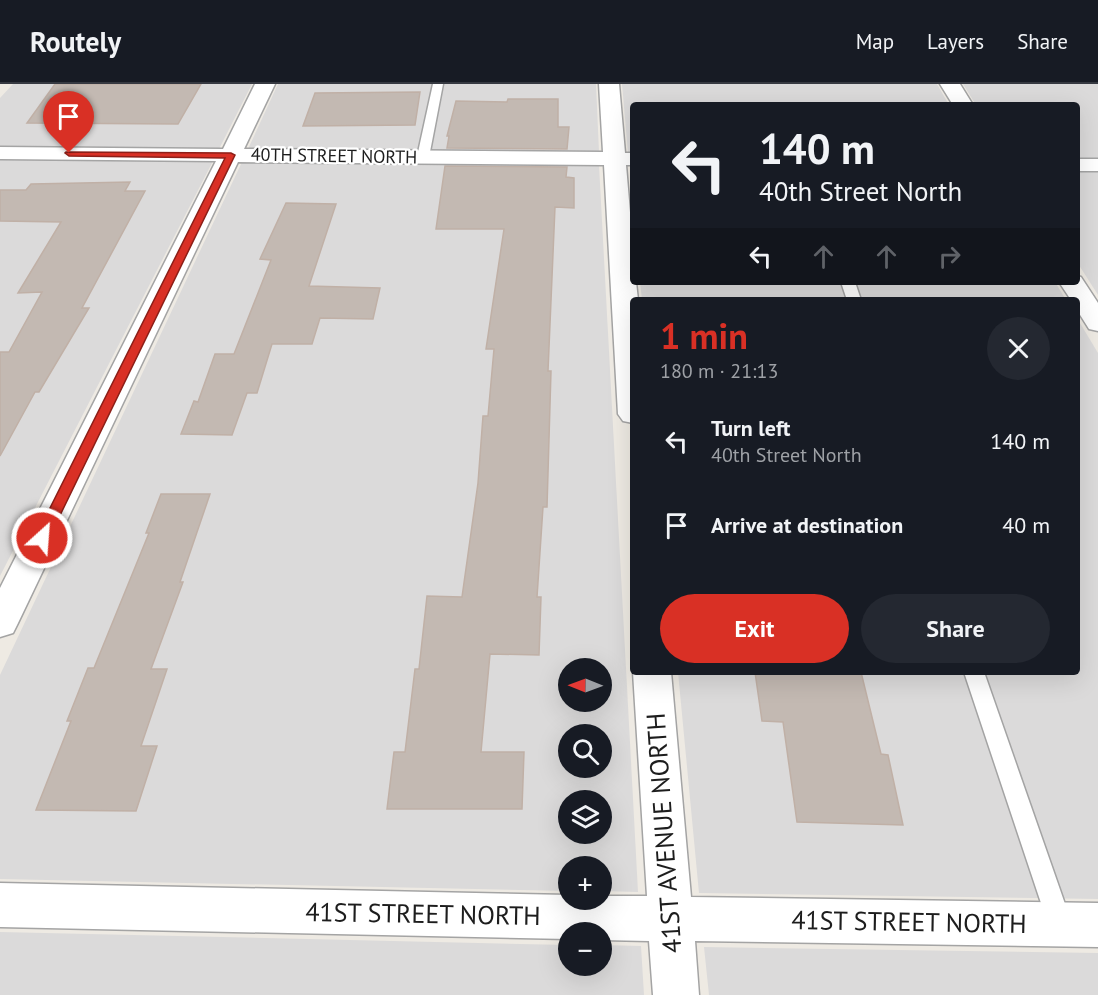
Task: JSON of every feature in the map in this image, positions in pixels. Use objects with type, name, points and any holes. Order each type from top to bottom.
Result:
[{"type":"street","points":[[0,623],[265,84]]},
{"type":"street","points":[[609,84],[623,159],[630,338]]},
{"type":"street","points":[[950,84],[961,102]]},
{"type":"street","name":"40TH STREET NORTH","points":[[0,153],[623,159]]},
{"type":"street","points":[[1080,165],[1098,165]]},
{"type":"street","points":[[1074,285],[1098,323]]},
{"type":"street","name":"41ST AVENUE NORTH","points":[[652,675],[676,995]]},
{"type":"street","name":"41ST STREET NORTH","points":[[0,905],[1079,925]]},
{"type":"lane","points":[[423,157],[438,84]]},
{"type":"lane","points":[[975,675],[1079,925]]},
{"type":"shaded area","points":[[13,84],[252,84],[219,149],[0,146],[0,98]]},
{"type":"shaded area","points":[[278,84],[596,84],[599,152],[248,149]]},
{"type":"shaded area","points":[[622,84],[937,84],[947,102],[630,102],[630,153],[628,153]]},
{"type":"shaded area","points":[[963,84],[1098,84],[1098,159],[1080,158],[1080,102],[974,102]]},
{"type":"shaded area","points":[[0,159],[213,161],[0,576]]},
{"type":"shaded area","points":[[242,162],[599,165],[638,892],[612,891],[612,856],[558,856],[558,891],[0,879],[0,675]]},
{"type":"shaded area","points":[[1080,171],[1098,171],[1098,295],[1080,267]]},
{"type":"shaded area","points":[[640,285],[1057,285],[1064,297],[642,297]]},
{"type":"shaded area","points":[[1080,323],[1098,353],[1098,899],[699,893],[678,675],[1080,675]]},
{"type":"shaded area","points":[[0,932],[558,945],[558,976],[612,976],[612,945],[641,946],[644,995],[0,995]]},
{"type":"shaded area","points":[[704,947],[1098,953],[1098,995],[709,995]]},
{"type":"building","points":[[55,84],[201,84],[178,124],[27,123]]},
{"type":"building","points":[[420,92],[415,125],[303,126],[315,93]]},
{"type":"building","points":[[508,99],[558,99],[558,127],[569,127],[567,149],[447,148],[449,136],[447,136],[456,101],[507,102]]},
{"type":"building","points":[[445,166],[567,167],[566,177],[574,178],[574,208],[555,207],[548,371],[551,371],[547,507],[543,507],[537,597],[541,597],[539,655],[490,654],[481,752],[524,752],[522,809],[387,809],[394,752],[405,752],[415,669],[419,669],[427,596],[462,597],[478,483],[483,416],[488,416],[494,349],[486,349],[504,229],[436,229]]},
{"type":"building","points":[[130,182],[125,191],[145,191],[82,308],[89,308],[39,392],[35,392],[0,456],[0,352],[9,352],[42,292],[18,293],[61,222],[0,221],[0,190],[26,190],[31,184]]},
{"type":"building","points":[[286,203],[336,204],[309,286],[380,288],[373,319],[320,318],[312,344],[272,344],[257,393],[247,393],[232,435],[181,434],[194,401],[198,402],[215,354],[234,354],[271,260],[260,259]]},
{"type":"building","points":[[161,494],[210,494],[180,582],[183,582],[151,669],[167,669],[141,746],[157,746],[136,811],[36,810],[71,721],[67,721],[88,668],[94,668],[149,533],[146,533]]},
{"type":"building","points":[[755,675],[862,675],[881,754],[888,755],[903,825],[797,822],[783,722],[762,721]]},
{"type":"route","points":[[42,538],[231,155],[69,153]]}]
